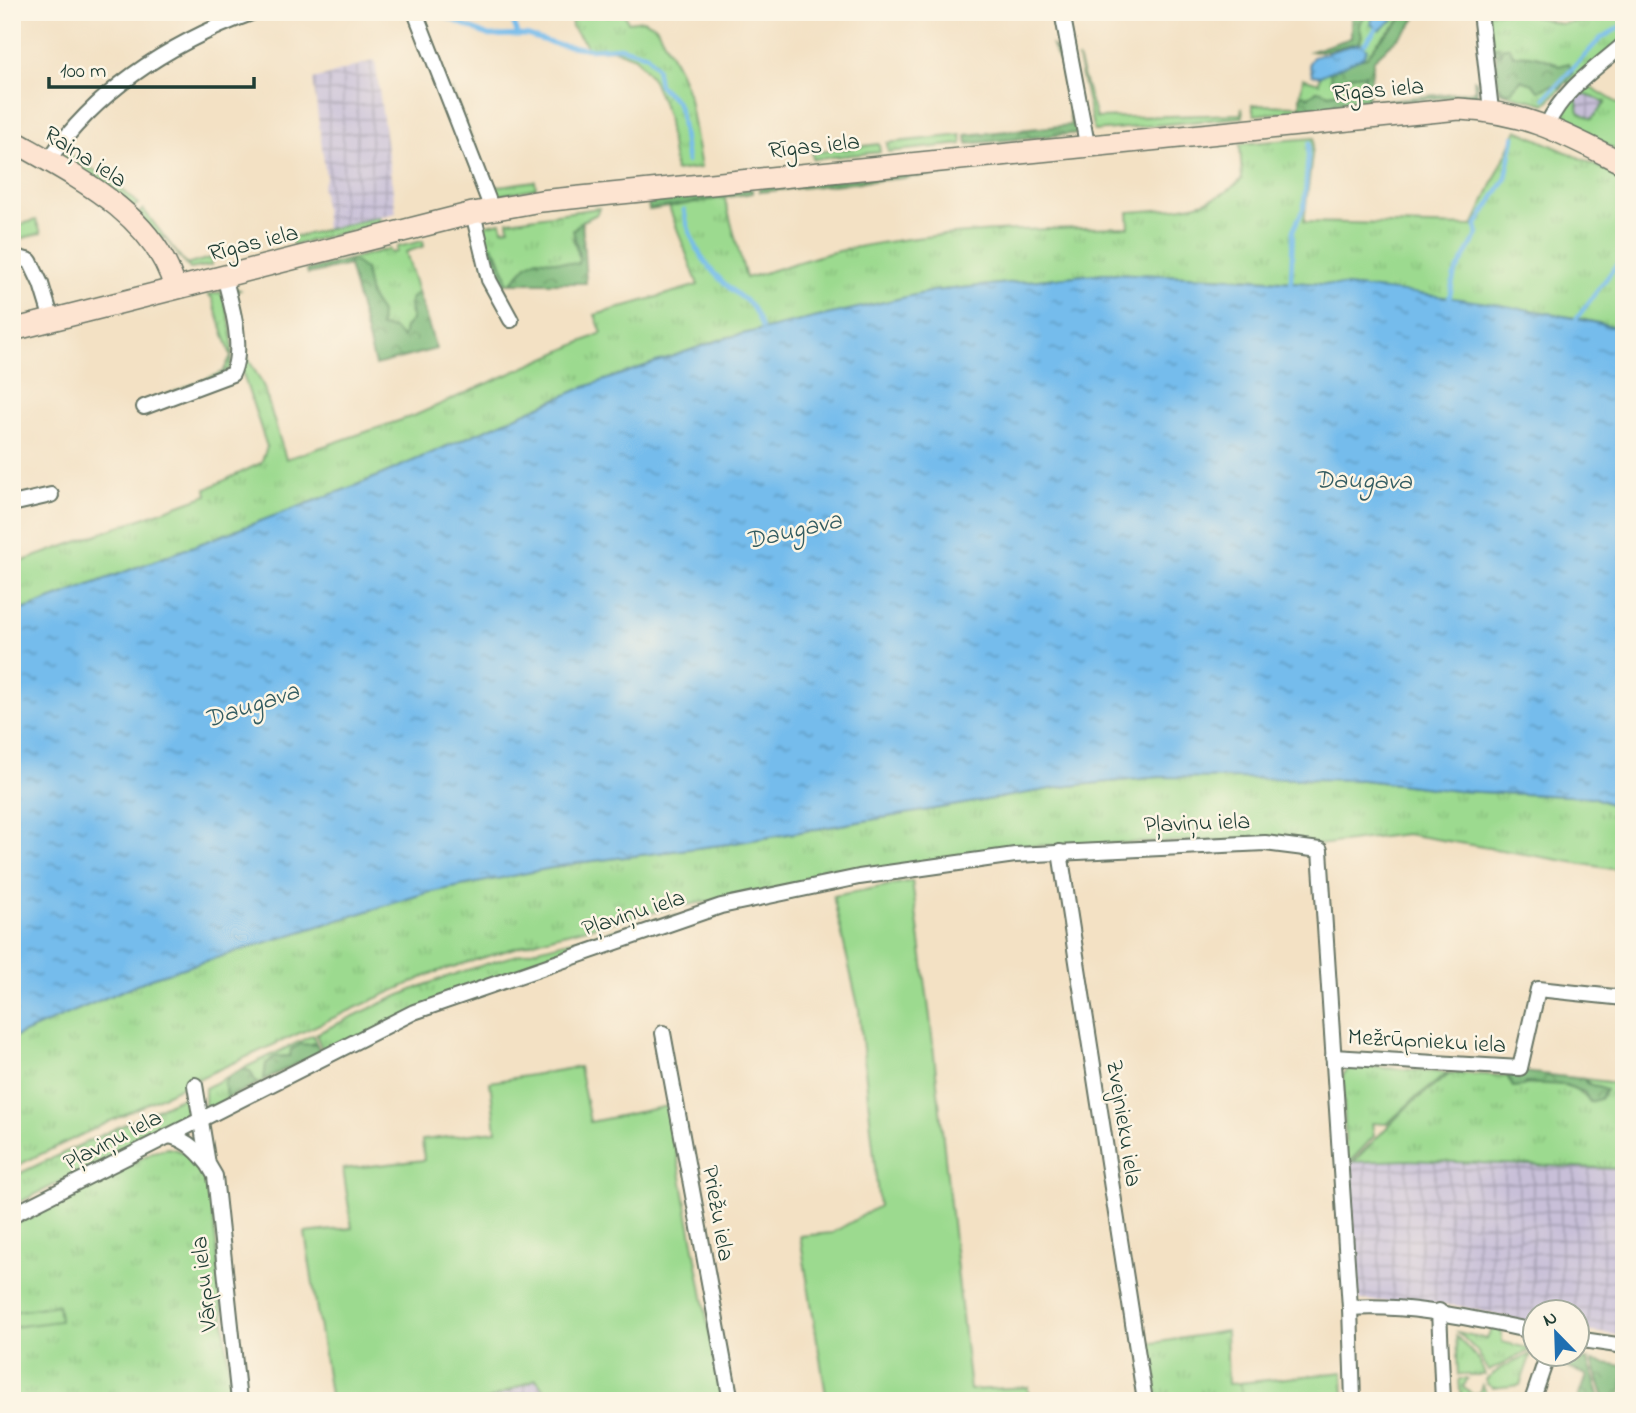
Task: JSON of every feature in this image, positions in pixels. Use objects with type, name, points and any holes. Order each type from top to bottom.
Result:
[{"type":"main road","name":"Rīgas iela","points":[[12,330],[482,211],[602,193],[1425,111],[1491,110],[1547,125],[1624,164]]},
{"type":"main road","name":"Raiņa iela","points":[[12,140],[115,204],[167,261],[175,288]]},
{"type":"street","points":[[48,161],[84,115],[145,65],[191,38],[254,12]]},
{"type":"street","points":[[415,12],[482,211],[488,280],[511,320]]},
{"type":"street","points":[[1062,12],[1087,144]]},
{"type":"street","points":[[1480,12],[1491,110]]},
{"type":"street","points":[[1547,125],[1556,107],[1571,89],[1624,44]]},
{"type":"street","points":[[12,257],[30,261],[52,320]]},
{"type":"street","points":[[144,407],[232,374],[236,355],[234,328],[224,276]]},
{"type":"street","points":[[12,504],[51,495]]},
{"type":"street","name":"Pļaviņu iela","points":[[12,1215],[414,1012],[721,906],[859,877],[1015,855],[1265,843],[1320,850]]},
{"type":"street","name":"Mežrūpnieku iela","points":[[1320,850],[1350,1308],[1353,1401]]},
{"type":"street","name":"Zvejnieku iela","points":[[1060,852],[1145,1401]]},
{"type":"street","name":"Mežrūpnieku iela","points":[[1333,1057],[1520,1068],[1538,989],[1624,998]]},
{"type":"street","name":"Priežu iela","points":[[663,1032],[730,1401]]},
{"type":"street","name":"Vārpu iela","points":[[195,1085],[208,1164],[215,1176],[239,1401]]},
{"type":"street","points":[[168,1136],[197,1149],[208,1164]]},
{"type":"street","points":[[1350,1308],[1392,1307],[1439,1311],[1520,1328]]},
{"type":"street","points":[[1439,1311],[1443,1401]]},
{"type":"street","points":[[1590,1341],[1624,1346]]},
{"type":"street","points":[[1532,1401],[1543,1368]]},
{"type":"shaded area","points":[[375,60],[396,213],[326,229],[322,187],[326,177],[313,80]]},
{"type":"shaded area","points":[[1579,93],[1607,102],[1592,119],[1579,112],[1576,98]]},
{"type":"shaded area","points":[[1408,1160],[1624,1169],[1624,1336],[1590,1332],[1590,1298],[1520,1298],[1520,1321],[1458,1306],[1359,1300],[1348,1168],[1353,1162]]},
{"type":"shaded area","points":[[536,1379],[553,1401],[486,1401]]},
{"type":"green space","points":[[575,12],[608,16],[609,12],[624,12],[628,22],[643,20],[656,26],[688,93],[701,168],[675,171],[667,115],[653,80],[635,57],[614,49],[586,50],[586,44],[572,27],[571,14]]},
{"type":"green space","points":[[1367,12],[1374,12],[1371,17],[1391,22],[1402,12],[1409,12],[1377,43],[1367,57],[1355,60],[1364,44],[1358,40],[1359,25]]},
{"type":"green space","points":[[1367,12],[1359,25],[1362,36],[1359,43],[1311,51],[1351,38],[1351,15]]},
{"type":"green space","points":[[1409,12],[1420,12],[1410,27],[1374,59],[1367,102],[1475,91],[1474,79],[1477,95],[1300,109],[1300,97],[1304,94],[1308,97],[1319,90],[1329,94],[1358,89],[1366,74],[1348,76],[1343,83],[1333,83],[1330,72],[1345,62],[1367,57],[1377,43]]},
{"type":"green space","points":[[1487,12],[1521,12],[1560,24],[1624,16],[1624,39],[1570,85],[1553,62],[1538,57],[1500,54],[1496,46],[1492,50]]},
{"type":"green space","points":[[1052,46],[1065,62],[1069,74],[1079,133],[967,144],[966,135],[1071,125],[1062,67]]},
{"type":"green space","points":[[1499,46],[1500,54],[1503,47],[1510,47],[1513,56],[1537,56],[1559,66],[1569,63],[1573,74],[1562,88],[1552,85],[1539,91],[1533,84],[1521,80],[1511,91],[1503,91],[1498,86],[1496,53],[1492,50]]},
{"type":"green space","points":[[1078,58],[1096,118],[1241,114],[1242,107],[1243,117],[1094,131]]},
{"type":"green space","points":[[1345,62],[1341,67],[1347,76],[1366,74],[1358,89],[1329,94],[1316,91],[1315,95],[1300,97],[1303,78],[1319,83],[1320,76]]},
{"type":"green space","points":[[1520,80],[1546,87],[1558,85],[1562,88],[1545,104],[1500,92],[1499,89],[1506,92]]},
{"type":"green space","points":[[1586,84],[1624,107],[1624,155],[1564,121],[1563,107]],"holes":[[[1580,93],[1606,102],[1592,119],[1579,112],[1576,98]]]},
{"type":"green space","points":[[451,89],[492,187],[535,181],[536,188],[495,196],[492,193]]},
{"type":"green space","points":[[1252,105],[1298,106],[1303,111],[1254,115]]},
{"type":"green space","points":[[1517,130],[1624,178],[1624,329],[1577,318],[1356,287],[1245,278],[1104,273],[933,291],[725,338],[582,388],[362,483],[12,614],[12,565],[207,495],[206,489],[261,463],[267,447],[240,365],[234,288],[240,290],[235,292],[242,348],[263,385],[286,459],[416,415],[602,333],[595,315],[698,285],[669,207],[724,196],[746,278],[834,252],[907,239],[981,232],[1129,227],[1128,212],[1189,206],[1217,197],[1230,189],[1242,179],[1240,144],[1314,138],[1304,222],[1473,226]]},
{"type":"green space","points":[[961,135],[962,144],[888,152],[887,143]]},
{"type":"green space","points":[[69,141],[67,153],[115,183],[138,204],[133,208],[63,159],[63,150]]},
{"type":"green space","points":[[879,144],[880,152],[813,159],[812,153]]},
{"type":"green space","points":[[963,168],[963,172],[760,192],[759,188]]},
{"type":"green space","points":[[752,189],[753,193],[649,210],[648,201]]},
{"type":"green space","points":[[599,208],[597,214],[579,223],[573,239],[580,259],[578,264],[538,262],[507,284],[500,257],[492,246],[488,248],[482,226],[501,222],[502,229],[509,228],[508,221]]},
{"type":"green space","points":[[143,209],[173,248],[164,237],[158,241],[139,213]]},
{"type":"green space","points":[[379,217],[380,223],[293,245],[291,238]]},
{"type":"green space","points":[[36,220],[41,233],[13,241],[12,227]]},
{"type":"green space","points":[[582,221],[586,283],[511,283],[527,265],[537,259],[578,264],[580,259],[573,230]]},
{"type":"green space","points":[[423,241],[424,246],[406,252],[418,292],[409,312],[413,320],[404,338],[380,327],[366,273],[349,261],[343,261],[389,249],[391,253],[397,252],[397,247]]},
{"type":"green space","points":[[492,246],[506,273],[507,284],[502,284],[516,315],[497,290],[488,248]]},
{"type":"green space","points":[[210,258],[212,265],[190,269],[187,265]]},
{"type":"green space","points":[[343,261],[355,262],[365,269],[370,296],[381,313],[380,327],[394,329],[403,338],[405,327],[412,320],[410,300],[418,292],[436,349],[375,365],[349,265],[308,274],[307,270]]},
{"type":"green space","points":[[221,292],[231,330],[232,359],[230,368],[220,377],[147,403],[223,372],[231,356],[212,298],[208,295]]},
{"type":"green space","points":[[1255,776],[1363,780],[1457,791],[1592,797],[1624,809],[1624,871],[1406,834],[1318,845],[1267,839],[1024,846],[676,907],[554,936],[433,973],[213,1072],[12,1168],[12,1038],[154,977],[426,893],[577,863],[729,844],[1069,786],[1160,777]]},
{"type":"green space","points":[[912,881],[930,1017],[970,1390],[1028,1387],[1029,1401],[827,1401],[800,1236],[832,1233],[879,1206],[859,1010],[833,896]]},
{"type":"green space","points":[[677,915],[323,1051],[316,1034],[407,992],[467,970],[557,944]]},
{"type":"green space","points":[[313,1035],[317,1045],[313,1043],[290,1056],[274,1057],[266,1064],[264,1080],[257,1084],[250,1071],[242,1069]]},
{"type":"green space","points":[[301,1044],[317,1045],[320,1052],[264,1080],[266,1064],[274,1057],[290,1056],[291,1049]]},
{"type":"green space","points":[[1361,1066],[1448,1073],[1387,1124],[1372,1123],[1374,1136],[1346,1166],[1343,1075],[1349,1068]]},
{"type":"green space","points":[[579,1067],[590,1122],[668,1106],[722,1401],[553,1401],[536,1379],[486,1401],[331,1401],[305,1233],[352,1228],[343,1169],[424,1160],[422,1140],[496,1131],[490,1082]]},
{"type":"green space","points":[[242,1069],[250,1071],[257,1084],[228,1098],[224,1084],[229,1076]]},
{"type":"green space","points":[[1524,1072],[1584,1079],[1586,1083],[1606,1090],[1600,1099],[1590,1102],[1584,1092],[1565,1085],[1525,1083],[1523,1086],[1513,1087],[1507,1076]]},
{"type":"green space","points":[[1451,1073],[1507,1076],[1513,1087],[1544,1083],[1565,1085],[1583,1094],[1590,1102],[1597,1099],[1591,1085],[1584,1079],[1624,1084],[1624,1169],[1408,1160],[1353,1162],[1409,1105]]},
{"type":"green space","points":[[229,1076],[224,1084],[228,1098],[205,1110],[205,1088]]},
{"type":"green space","points":[[185,1096],[190,1099],[195,1112],[184,1121],[12,1206],[12,1177]]},
{"type":"green space","points":[[168,1148],[185,1153],[197,1163],[211,1193],[232,1401],[12,1401],[12,1327],[60,1320],[58,1305],[12,1312],[12,1226],[153,1152]]},
{"type":"green space","points":[[58,1305],[60,1321],[12,1327],[12,1312]]},
{"type":"green space","points":[[1492,1328],[1502,1330],[1502,1342],[1520,1346],[1520,1355],[1489,1371],[1477,1351],[1458,1332],[1487,1339]]},
{"type":"green space","points":[[1226,1331],[1228,1384],[1240,1383],[1244,1401],[1151,1401],[1141,1345]]},
{"type":"green space","points":[[1456,1336],[1479,1360],[1485,1375],[1458,1375]]},
{"type":"green space","points":[[1520,1359],[1520,1368],[1526,1368],[1520,1385],[1493,1388],[1487,1384],[1486,1380],[1501,1368]]},
{"type":"green space","points":[[1592,1361],[1624,1366],[1621,1401],[1605,1401]]},
{"type":"green space","points":[[1590,1366],[1601,1401],[1578,1401],[1587,1375],[1568,1368]]},
{"type":"green space","points":[[1343,1372],[1344,1401],[1244,1401],[1240,1383]]},
{"type":"green space","points":[[1459,1379],[1468,1379],[1463,1387],[1473,1395],[1479,1393],[1482,1385],[1489,1401],[1461,1401]]},
{"type":"water","points":[[1374,12],[1402,12],[1380,30],[1371,24]]},
{"type":"water","points":[[1359,43],[1367,49],[1363,57],[1320,76],[1312,75],[1309,63],[1313,57]]},
{"type":"water","name":"Daugava","points":[[1104,273],[1300,282],[1431,295],[1560,315],[1624,329],[1624,809],[1592,797],[1457,791],[1363,780],[1160,777],[1069,786],[729,844],[577,863],[426,893],[154,977],[12,1038],[12,614],[362,483],[582,388],[725,338],[933,291]]},
{"type":"waterway","points":[[434,12],[489,36],[526,35],[555,44],[590,49],[620,47],[647,55],[656,67],[659,85],[676,101],[680,111],[687,162]]},
{"type":"waterway","points":[[509,12],[518,35]]},
{"type":"waterway","points":[[1545,98],[1601,38],[1624,25]]},
{"type":"waterway","points":[[1364,44],[1376,29]]},
{"type":"waterway","points":[[1449,300],[1454,276],[1478,234],[1476,226],[1506,178],[1514,137]]},
{"type":"waterway","points":[[1291,281],[1293,230],[1304,207],[1309,143]]},
{"type":"waterway","points":[[684,210],[689,231],[703,259],[725,284],[751,305],[762,328]]},
{"type":"waterway","points":[[1574,322],[1624,255]]}]
